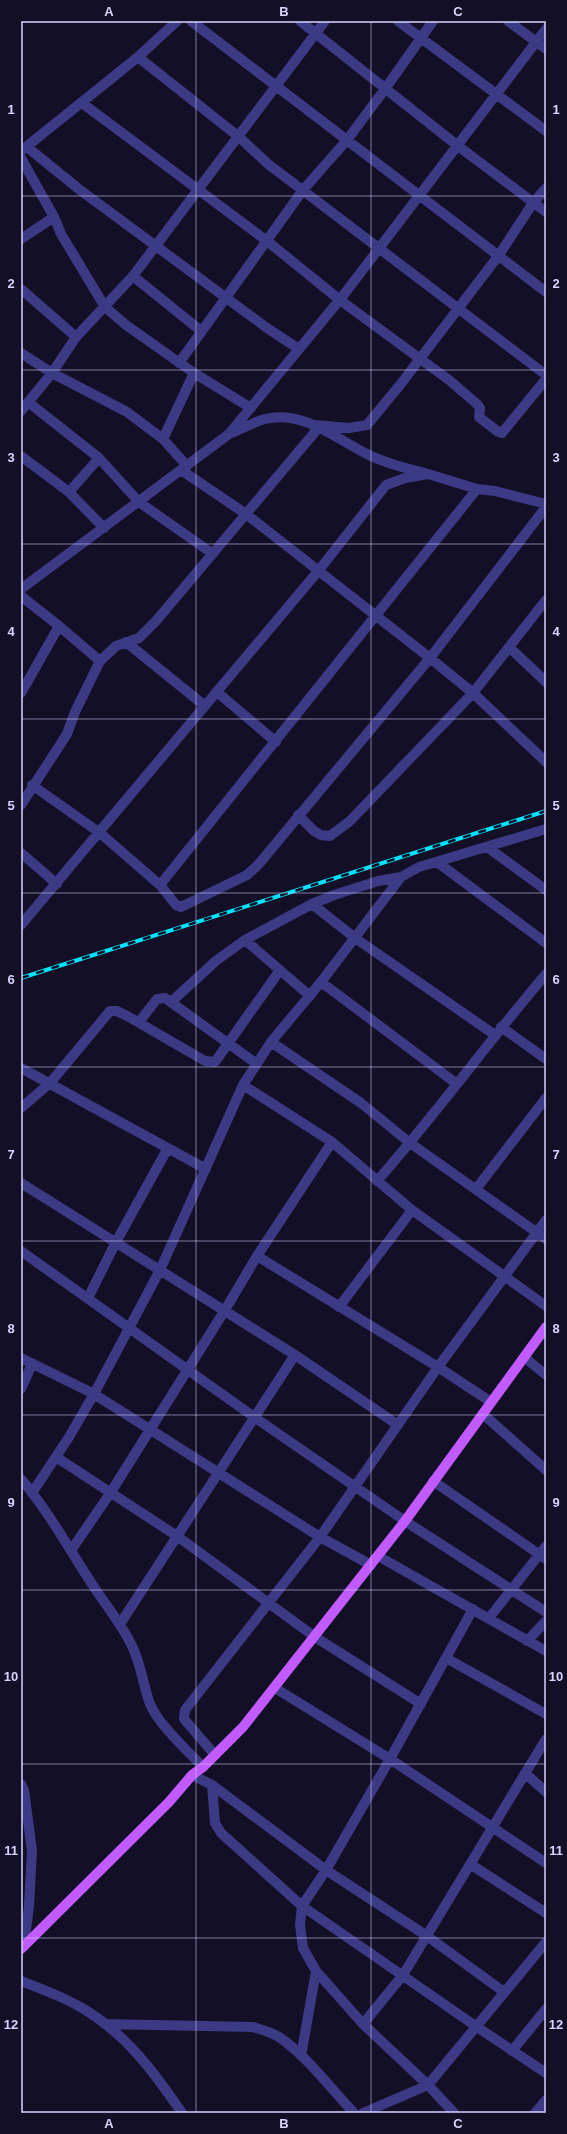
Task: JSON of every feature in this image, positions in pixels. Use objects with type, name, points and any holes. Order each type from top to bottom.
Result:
[{"type":"main road","points":[[22,1948],[169,1802],[192,1775],[243,1727],[405,1521],[546,1326]]},
{"type":"street","points":[[177,21],[138,57],[24,149],[157,245],[268,328],[299,349]]},
{"type":"street","points":[[191,21],[546,292]]},
{"type":"street","points":[[300,21],[458,146],[546,212]]},
{"type":"street","points":[[21,411],[52,373],[76,337],[133,276],[239,137],[324,21]]},
{"type":"street","points":[[398,21],[546,131]]},
{"type":"street","points":[[179,363],[303,190],[347,140],[433,21]]},
{"type":"street","points":[[508,21],[546,49]]},
{"type":"street","points":[[21,589],[140,502],[229,434],[340,300],[546,29]]},
{"type":"street","points":[[138,57],[239,137],[268,164],[457,309],[546,375]]},
{"type":"street","points":[[82,103],[267,240],[340,300],[449,380],[477,404],[480,408],[479,418],[497,431],[502,433],[546,379]]},
{"type":"street","points":[[21,158],[54,217],[61,234],[105,307],[126,325],[179,363],[252,408]]},
{"type":"street","points":[[229,434],[265,419],[290,419],[317,426],[349,428],[367,425],[499,255],[534,203],[546,188]]},
{"type":"street","points":[[21,239],[54,217]]},
{"type":"street","points":[[133,276],[202,330]]},
{"type":"street","points":[[21,288],[76,337]]},
{"type":"street","points":[[21,353],[52,373],[127,412],[163,439],[184,468],[319,570],[430,658],[473,693],[546,762]]},
{"type":"street","points":[[163,439],[194,373]]},
{"type":"street","points":[[28,402],[98,458],[140,502],[213,554]]},
{"type":"street","points":[[32,785],[100,833],[160,885],[176,905],[181,907],[247,875],[258,865],[430,658],[546,506],[495,491],[477,489],[392,464],[367,454],[317,426]]},
{"type":"street","points":[[21,803],[32,785],[46,769],[67,734],[74,712],[100,661],[116,646],[139,638],[156,620],[213,554],[317,426]]},
{"type":"street","points":[[21,456],[68,492],[104,528]]},
{"type":"street","points":[[68,492],[98,458]]},
{"type":"street","points":[[21,925],[100,833],[319,570],[386,485],[405,478],[428,474]]},
{"type":"street","points":[[160,885],[377,616],[477,489]]},
{"type":"street","points":[[21,596],[100,661]]},
{"type":"street","points":[[298,815],[314,831],[321,835],[330,836],[360,810],[473,693],[546,600]]},
{"type":"street","points":[[21,693],[59,626]]},
{"type":"street","points":[[126,642],[205,706]]},
{"type":"street","points":[[509,647],[546,682]]},
{"type":"street","points":[[217,692],[276,742]]},
{"type":"street","points":[[32,1493],[56,1457],[94,1394],[130,1327],[160,1270],[243,1085],[271,1042],[310,996],[401,877],[408,871],[546,829]]},
{"type":"street","points":[[487,847],[546,890]]},
{"type":"street","points":[[21,853],[57,884]]},
{"type":"street","points":[[438,862],[546,943]]},
{"type":"street","points":[[171,1002],[217,960],[245,940],[312,904],[378,881],[401,877]]},
{"type":"street","points":[[312,904],[355,938],[498,1031],[546,1060]]},
{"type":"street","points":[[245,940],[310,996]]},
{"type":"street","points":[[21,1108],[50,1083],[110,1011],[116,1011],[138,1022],[210,1062],[216,1062],[280,970]]},
{"type":"street","points":[[377,1181],[410,1143],[498,1031],[546,974]]},
{"type":"street","points":[[321,982],[457,1084]]},
{"type":"street","points":[[138,1022],[157,999],[165,998],[229,1042],[257,1064]]},
{"type":"street","points":[[271,1042],[361,1103],[410,1143],[546,1239]]},
{"type":"street","points":[[21,1068],[206,1169]]},
{"type":"street","points":[[243,1085],[332,1142],[412,1210],[546,1306]]},
{"type":"street","points":[[476,1189],[542,1109],[546,1098]]},
{"type":"street","points":[[72,1549],[111,1492],[257,1256],[332,1142]]},
{"type":"street","points":[[88,1298],[116,1242],[168,1148]]},
{"type":"street","points":[[21,1183],[225,1310],[295,1355],[398,1425]]},
{"type":"street","points":[[339,1307],[412,1210]]},
{"type":"street","points":[[215,1755],[184,1719],[183,1715],[320,1537],[438,1367],[546,1220]]},
{"type":"street","points":[[21,1251],[130,1327],[254,1417],[405,1521],[546,1612]]},
{"type":"street","points":[[257,1256],[438,1367],[491,1402]]},
{"type":"street","points":[[120,1624],[295,1355]]},
{"type":"street","points":[[524,1357],[546,1375]]},
{"type":"street","points":[[21,1358],[94,1394],[320,1537],[371,1565]]},
{"type":"street","points":[[21,1389],[32,1364]]},
{"type":"street","points":[[482,1414],[546,1470]]},
{"type":"street","points":[[56,1457],[177,1536],[315,1637],[420,1704]]},
{"type":"street","points":[[21,1479],[72,1549],[94,1587],[120,1624],[133,1647],[151,1705],[158,1718],[202,1767]]},
{"type":"street","points":[[433,1481],[544,1553],[489,1618]]},
{"type":"street","points":[[378,1556],[546,1651]]},
{"type":"street","points":[[454,2113],[428,2085],[363,2024],[316,1971],[304,1948],[300,1925],[302,1906],[326,1870],[390,1759],[473,1609]]},
{"type":"street","points":[[527,1641],[546,1621]]},
{"type":"street","points":[[446,1658],[546,1714]]},
{"type":"street","points":[[275,1688],[390,1759],[546,1863]]},
{"type":"street","points":[[363,2024],[403,1975],[546,1739]]},
{"type":"street","points":[[525,1773],[546,1792]]},
{"type":"street","points":[[192,1775],[212,1785],[326,1870],[427,1936],[504,1992]]},
{"type":"street","points":[[21,1784],[24,1790],[32,1851],[29,1906],[22,1948]]},
{"type":"street","points":[[212,1785],[215,1823],[221,1833],[302,1906],[476,2027],[546,2073]]},
{"type":"street","points":[[470,1864],[546,1913]]},
{"type":"street","points":[[363,2113],[428,2085],[546,1942]]},
{"type":"street","points":[[301,2056],[316,1971]]},
{"type":"street","points":[[21,1980],[70,2001],[105,2024],[142,2057],[182,2113]]},
{"type":"street","points":[[512,2051],[546,2009]]},
{"type":"street","points":[[105,2024],[253,2027],[279,2037],[301,2056],[354,2113]]},
{"type":"street","points":[[535,2113],[546,2100]]},
{"type":"railway","points":[[21,978],[546,811]]}]
